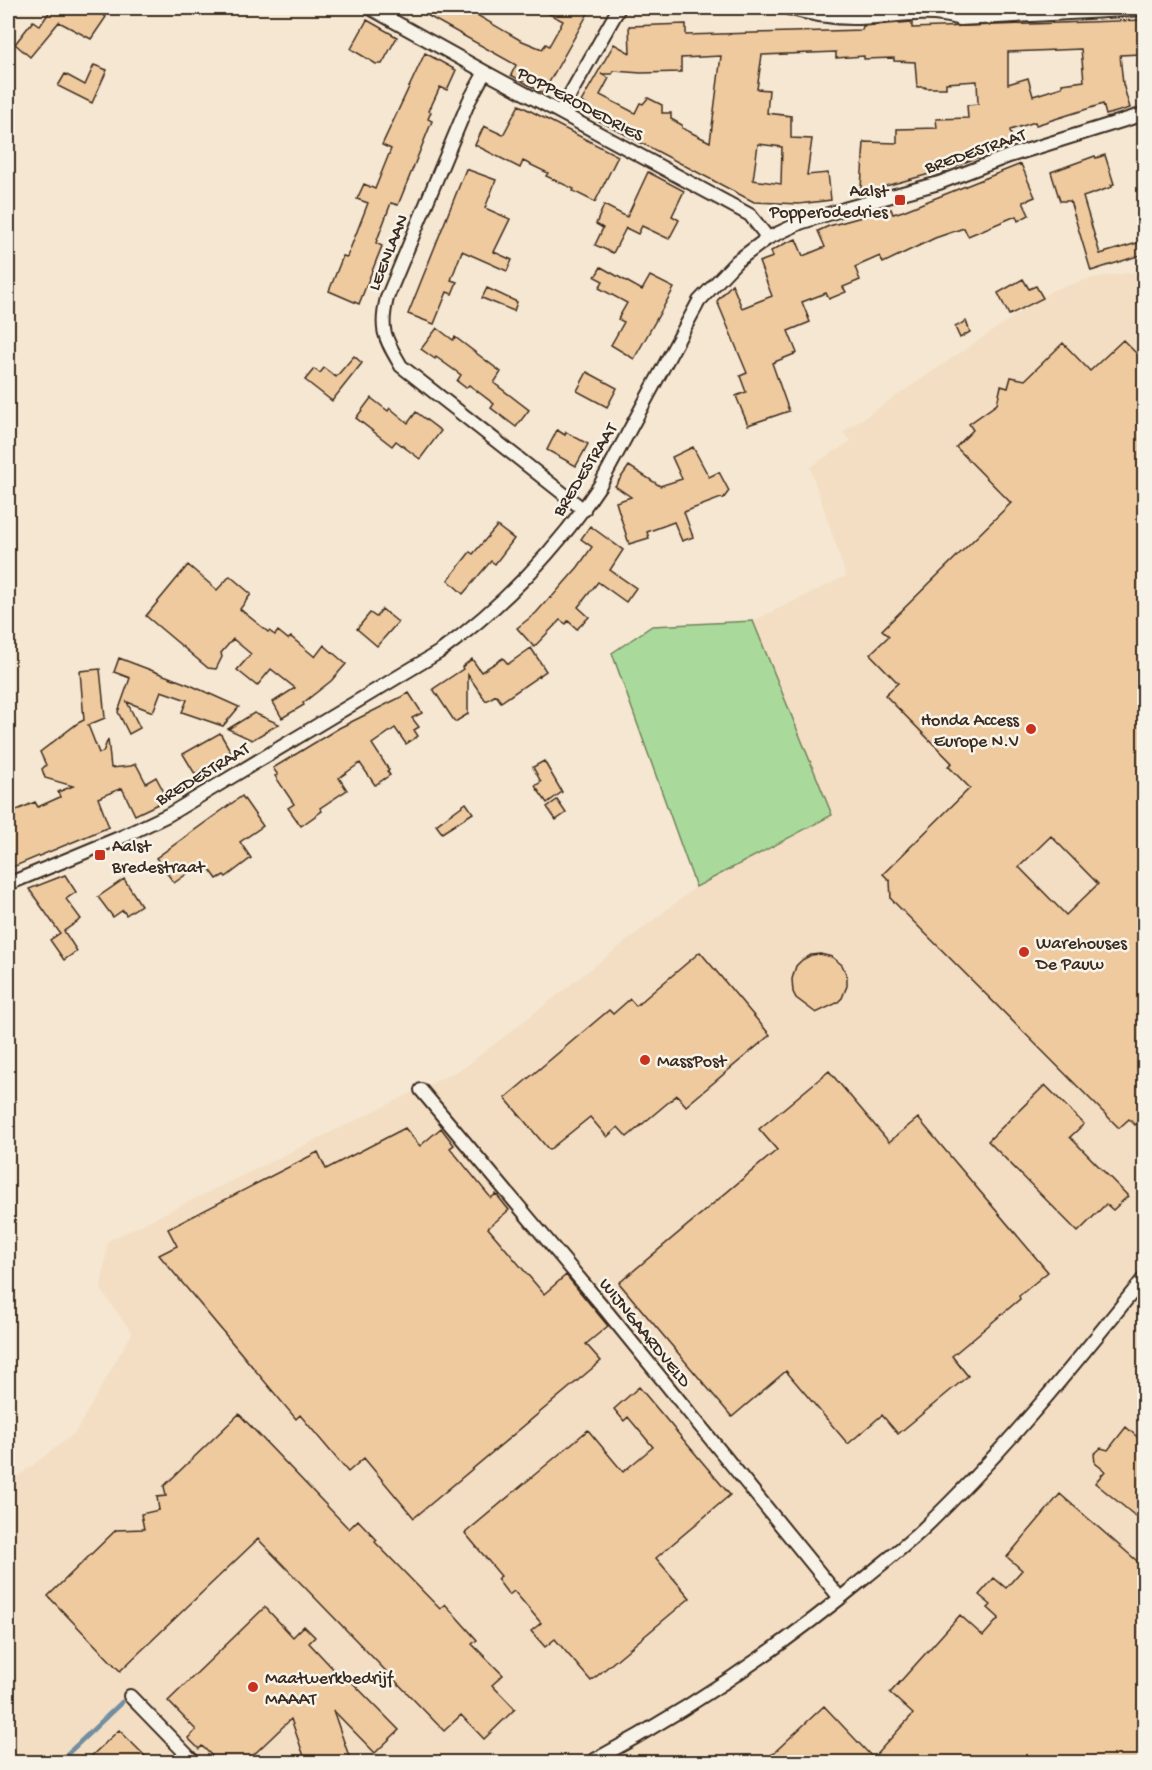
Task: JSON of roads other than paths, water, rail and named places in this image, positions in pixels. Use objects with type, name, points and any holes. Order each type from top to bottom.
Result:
[{"type":"street","name":"POPPERODEDRIES","points":[[370,8],[750,215],[768,238]]},
{"type":"street","points":[[560,112],[619,8]]},
{"type":"street","points":[[788,8],[822,16],[851,18],[943,14],[960,19],[1025,11],[1144,9]]},
{"type":"street","name":"LEENLAAN","points":[[485,72],[470,101],[387,298],[382,317],[385,338],[401,366],[584,510]]},
{"type":"street","name":"BREDESTRAAT","points":[[8,884],[124,836],[168,815],[441,651],[468,631],[522,584],[584,510],[600,485],[699,302],[737,261],[768,238],[800,223],[939,183],[1009,156],[1144,114]]},
{"type":"street","name":"WIJNGAARDVELD","points":[[421,1090],[600,1303],[840,1598]]},
{"type":"street","points":[[591,1762],[652,1729],[748,1667],[840,1598],[921,1531],[1004,1446],[1144,1278]]},
{"type":"street","points":[[130,1696],[194,1762]]},
{"type":"waterway","points":[[59,1762],[122,1702]]},
{"type":"place","name":"Aalst Popperodedries","points":[[900,200]]},
{"type":"place","name":"Honda Access Europe N.V","points":[[1031,729]]},
{"type":"place","name":"Aalst Bredestraat","points":[[100,855]]},
{"type":"place","name":"Warehouses De Pauw","points":[[1024,952]]},
{"type":"place","name":"MassPost","points":[[645,1060]]},
{"type":"place","name":"Maatwerkbedrijf MAAAT","points":[[253,1687]]}]
